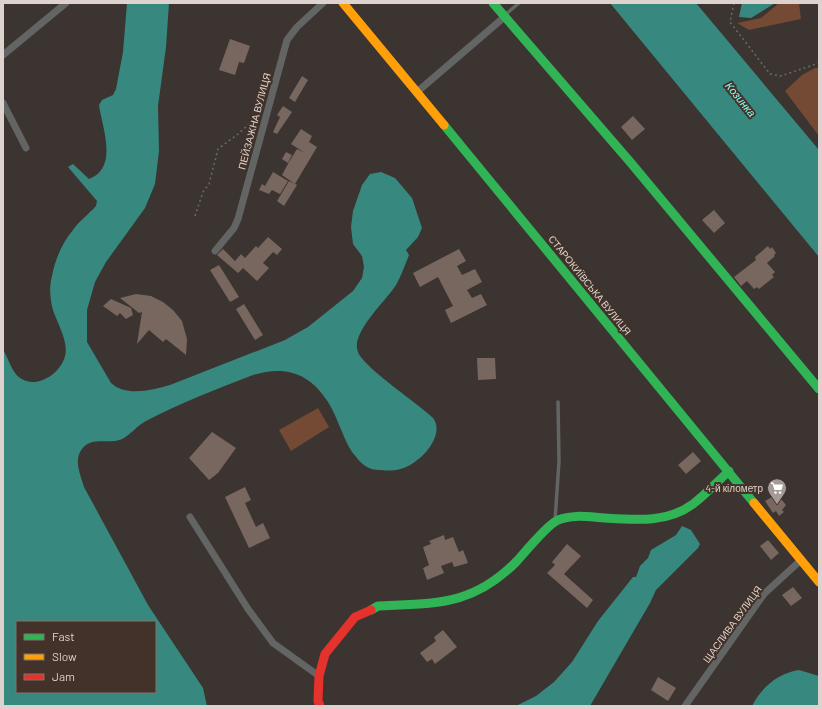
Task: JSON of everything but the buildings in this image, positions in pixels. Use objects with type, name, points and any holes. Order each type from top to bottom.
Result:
[{"type":"street","points":[[3,55],[66,3]]},
{"type":"street","name":"ПЕЙЗАЖНА ВУЛИЦЯ","points":[[215,251],[234,228],[238,219],[287,40],[297,27],[323,3]]},
{"type":"street","name":"СТАРОКИЇВСЬКА ВУЛИЦЯ","points":[[343,3],[819,582]]},
{"type":"street","points":[[493,3],[503,18],[631,163],[819,389]]},
{"type":"street","points":[[417,92],[503,18]]},
{"type":"street","points":[[3,103],[26,148]]},
{"type":"street","points":[[320,706],[318,701],[319,676],[325,654],[355,618],[378,606],[431,603],[462,598],[483,589],[504,574],[555,522],[568,516],[637,520],[660,518],[680,512],[693,504],[729,471]]},
{"type":"street","points":[[190,517],[248,609],[273,643],[319,676]]},
{"type":"street","name":"ЩАСЛИВА ВУЛИЦЯ","points":[[685,706],[764,594],[801,560]]},
{"type":"lane","points":[[503,18],[519,3]]},
{"type":"lane","points":[[555,522],[559,461],[558,402]]},
{"type":"path","points":[[734,3],[730,22],[770,74],[780,76],[819,63]]},
{"type":"path","points":[[195,216],[203,192],[208,184],[218,149],[238,134],[261,113],[267,112]]},
{"type":"shaded area","points":[[779,3],[799,3],[801,19],[749,30],[737,23],[761,18]]},
{"type":"shaded area","points":[[815,68],[819,68],[819,136],[785,91],[802,75]]},
{"type":"shaded area","points":[[318,408],[329,427],[291,451],[279,430]]},
{"type":"water","points":[[127,3],[169,3],[166,47],[158,106],[159,151],[155,184],[145,208],[106,262],[95,282],[87,310],[87,342],[111,383],[124,390],[132,391],[155,389],[170,385],[285,340],[308,327],[353,291],[362,278],[364,267],[362,256],[353,244],[351,227],[353,211],[362,185],[370,174],[381,172],[395,178],[412,198],[422,228],[418,237],[406,250],[409,255],[396,285],[370,317],[359,336],[357,344],[358,352],[362,359],[380,376],[433,418],[437,430],[433,442],[429,448],[412,464],[395,470],[386,471],[371,469],[366,467],[352,452],[328,402],[321,392],[305,378],[296,374],[276,371],[253,375],[185,402],[146,421],[127,436],[119,440],[96,441],[86,445],[79,453],[78,458],[78,468],[84,487],[148,605],[203,688],[207,706],[3,706],[3,350],[14,372],[20,378],[27,381],[41,381],[47,378],[59,368],[63,362],[66,351],[64,339],[52,306],[50,284],[53,270],[62,246],[78,224],[96,206],[97,201],[68,167],[73,164],[89,179],[98,174],[104,166],[106,146],[99,105],[102,100],[113,95],[116,89],[123,52]]},
{"type":"water","name":"Козинка","points":[[610,3],[696,3],[819,150],[819,257]]},
{"type":"water","points":[[742,3],[775,3],[751,18],[739,17]]},
{"type":"water","points":[[682,526],[691,530],[700,544],[698,548],[656,590],[650,603],[590,706],[516,706],[536,696],[554,682],[572,662],[598,621],[633,577],[636,577],[640,566],[648,558],[651,550],[676,535]]},
{"type":"water","points":[[799,670],[819,676],[819,706],[752,706],[756,699],[771,682],[784,674]]},
{"type":"traffic: fast","points":[[493,3],[631,163],[819,389]]},
{"type":"traffic: fast","points":[[444,125],[754,503]]},
{"type":"traffic: fast","points":[[371,610],[378,606],[436,602],[469,594],[485,587],[501,576],[517,561],[543,532],[558,520],[581,516],[616,519],[651,519],[673,514],[693,504],[729,471]]},
{"type":"traffic: slow","points":[[343,3],[444,125]]},
{"type":"traffic: slow","points":[[754,503],[819,582]]},
{"type":"traffic: jam","points":[[320,706],[318,701],[319,676],[325,654],[355,617],[371,610]]},
{"type":"place","name":"4-й кілометр","points":[[777,505]]}]
